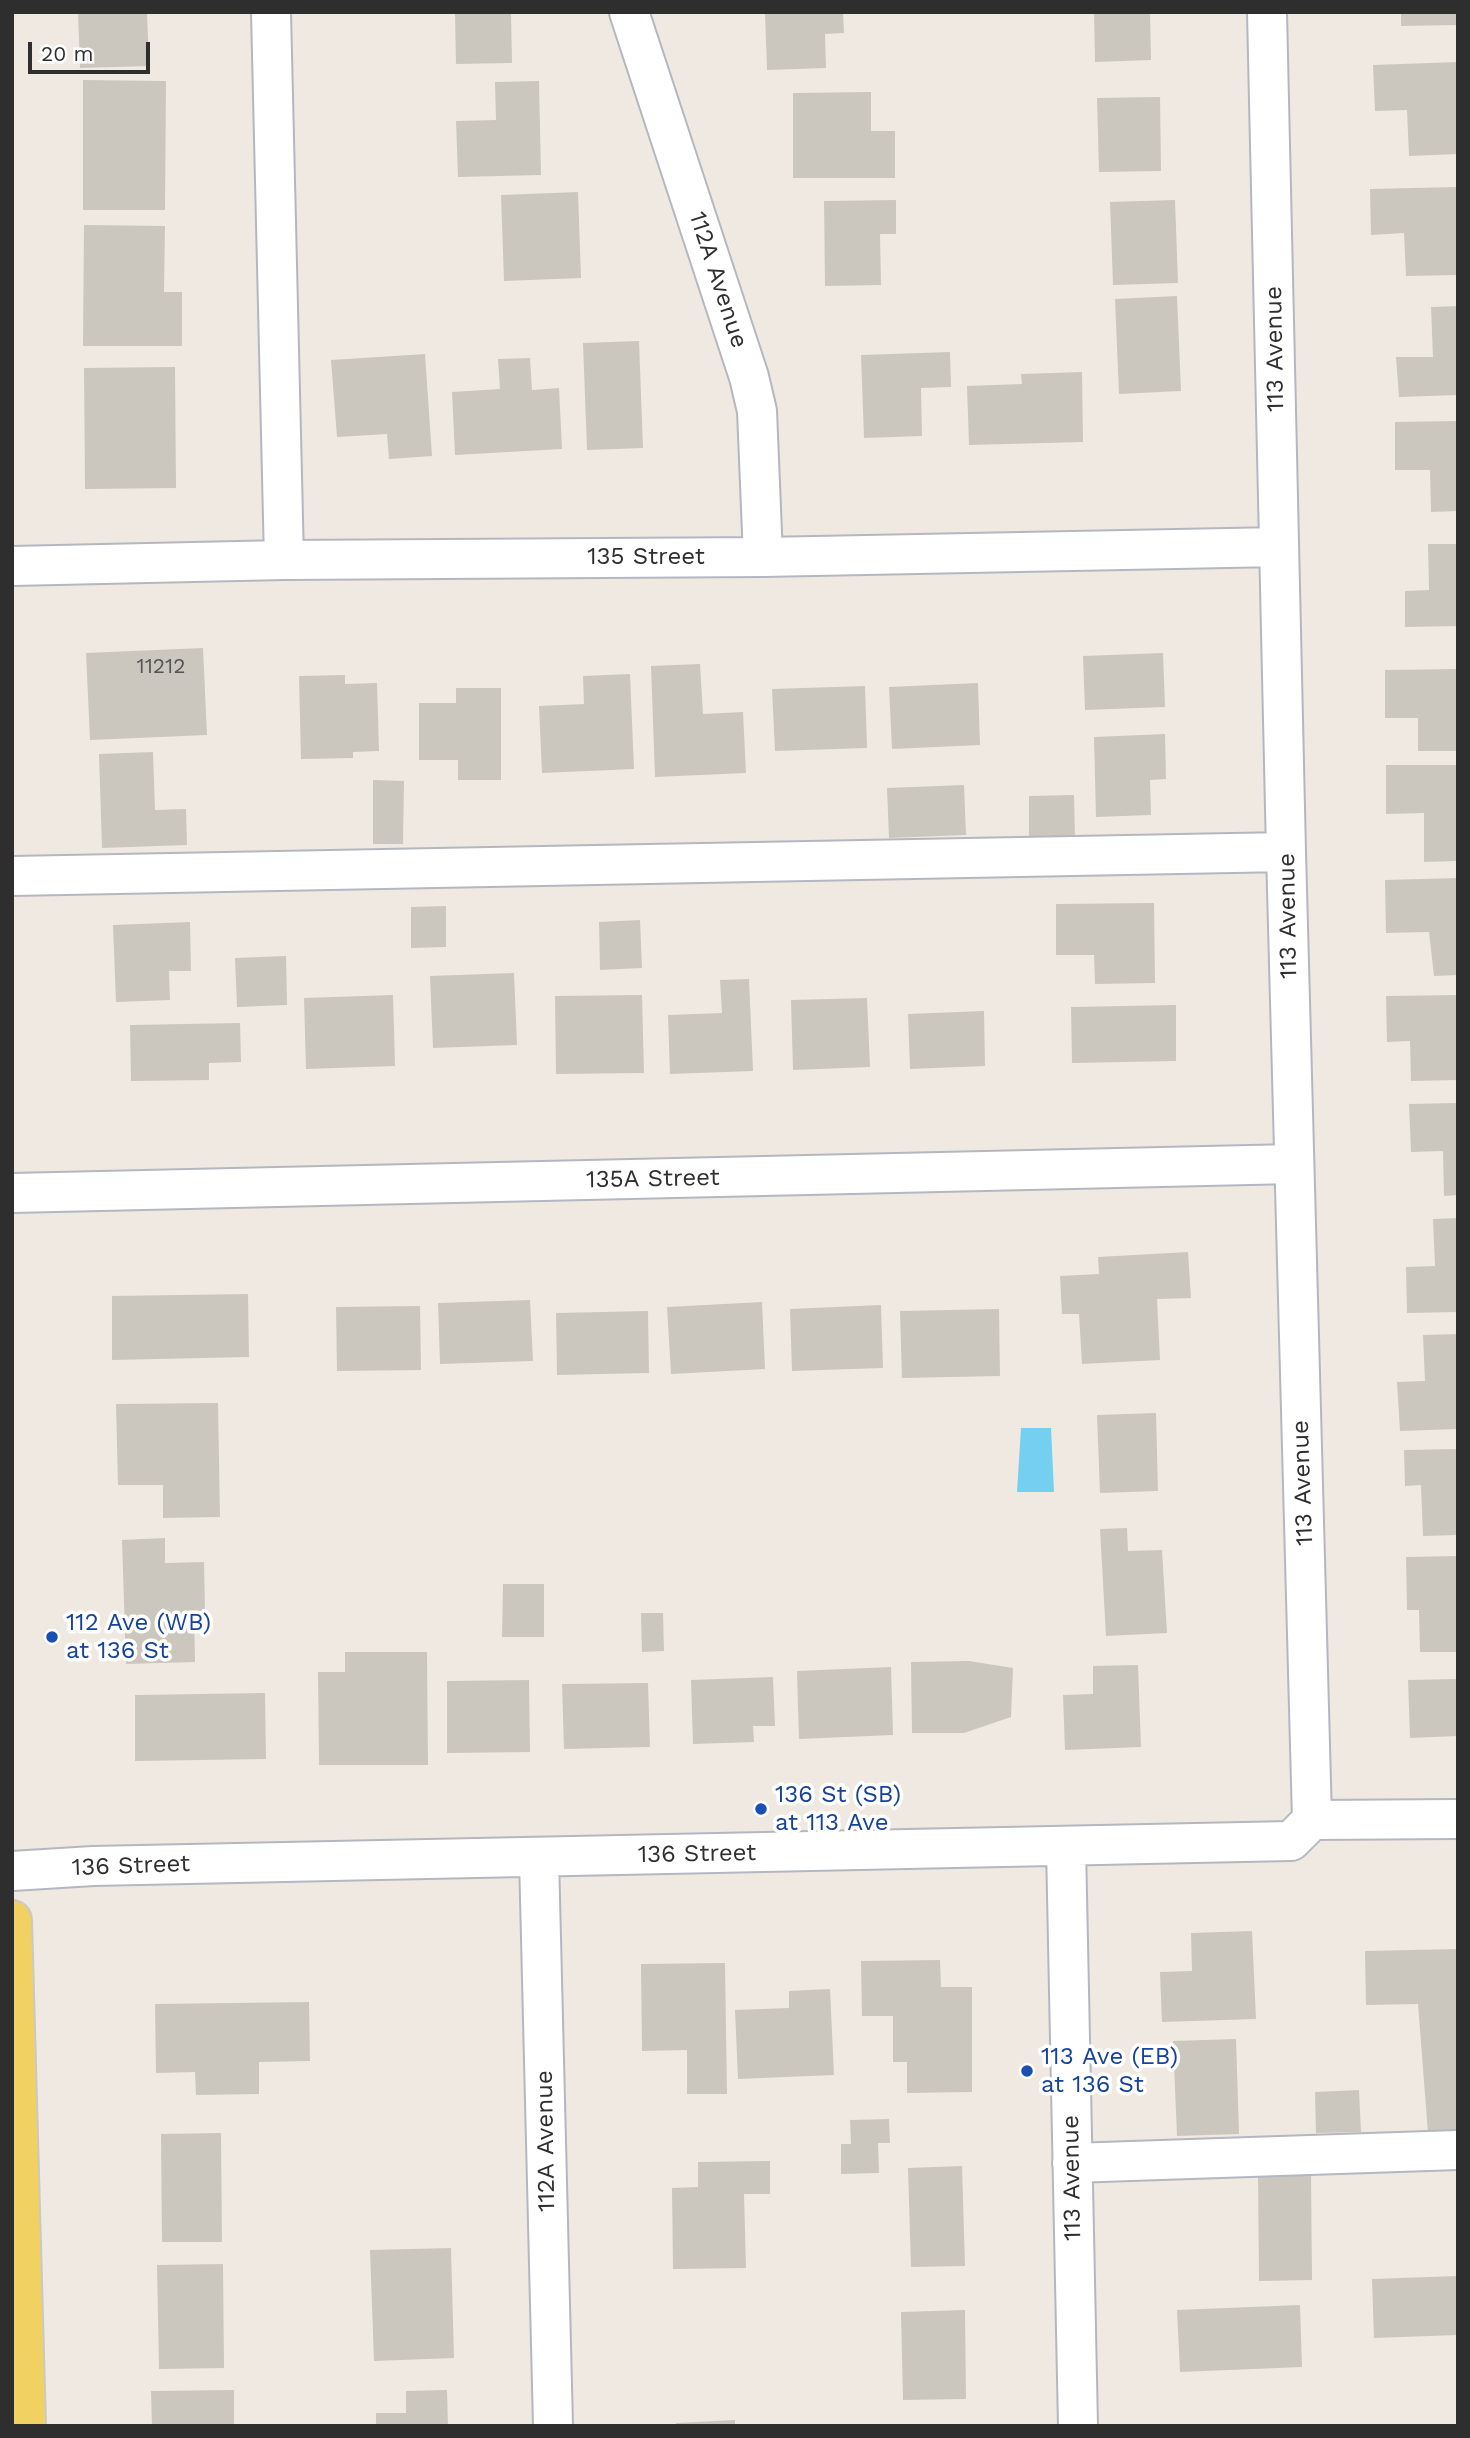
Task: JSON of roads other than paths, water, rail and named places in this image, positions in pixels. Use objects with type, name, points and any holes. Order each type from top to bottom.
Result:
[{"type":"main road","points":[[12,1920],[26,2426]]},
{"type":"street","points":[[271,12],[284,560]]},
{"type":"street","name":"112A Avenue","points":[[629,12],[749,377],[757,411],[763,556]]},
{"type":"street","name":"113 Avenue","points":[[1267,12],[1312,1820]]},
{"type":"street","name":"135 Street","points":[[12,566],[1279,547]]},
{"type":"street","points":[[12,876],[1286,852]]},
{"type":"street","name":"135A Street","points":[[12,1193],[1294,1164]]},
{"type":"street","points":[[1312,1820],[1458,1819]]},
{"type":"street","name":"136 Street","points":[[12,1871],[93,1866],[1291,1841],[1312,1820]]},
{"type":"street","name":"113 Avenue","points":[[1066,1846],[1078,2426]]},
{"type":"street","name":"112A Avenue","points":[[539,1857],[553,2426]]},
{"type":"street","points":[[1072,2163],[1458,2150]]},
{"type":"water","points":[[1021,1428],[1051,1428],[1054,1492],[1017,1492]]},
{"type":"place","name":"112 Ave (WB) at 136 St","points":[[52,1637]]},
{"type":"place","name":"136 St (SB) at 113 Ave","points":[[761,1809]]},
{"type":"place","name":"113 Ave (EB) at 136 St","points":[[1027,2071]]}]
